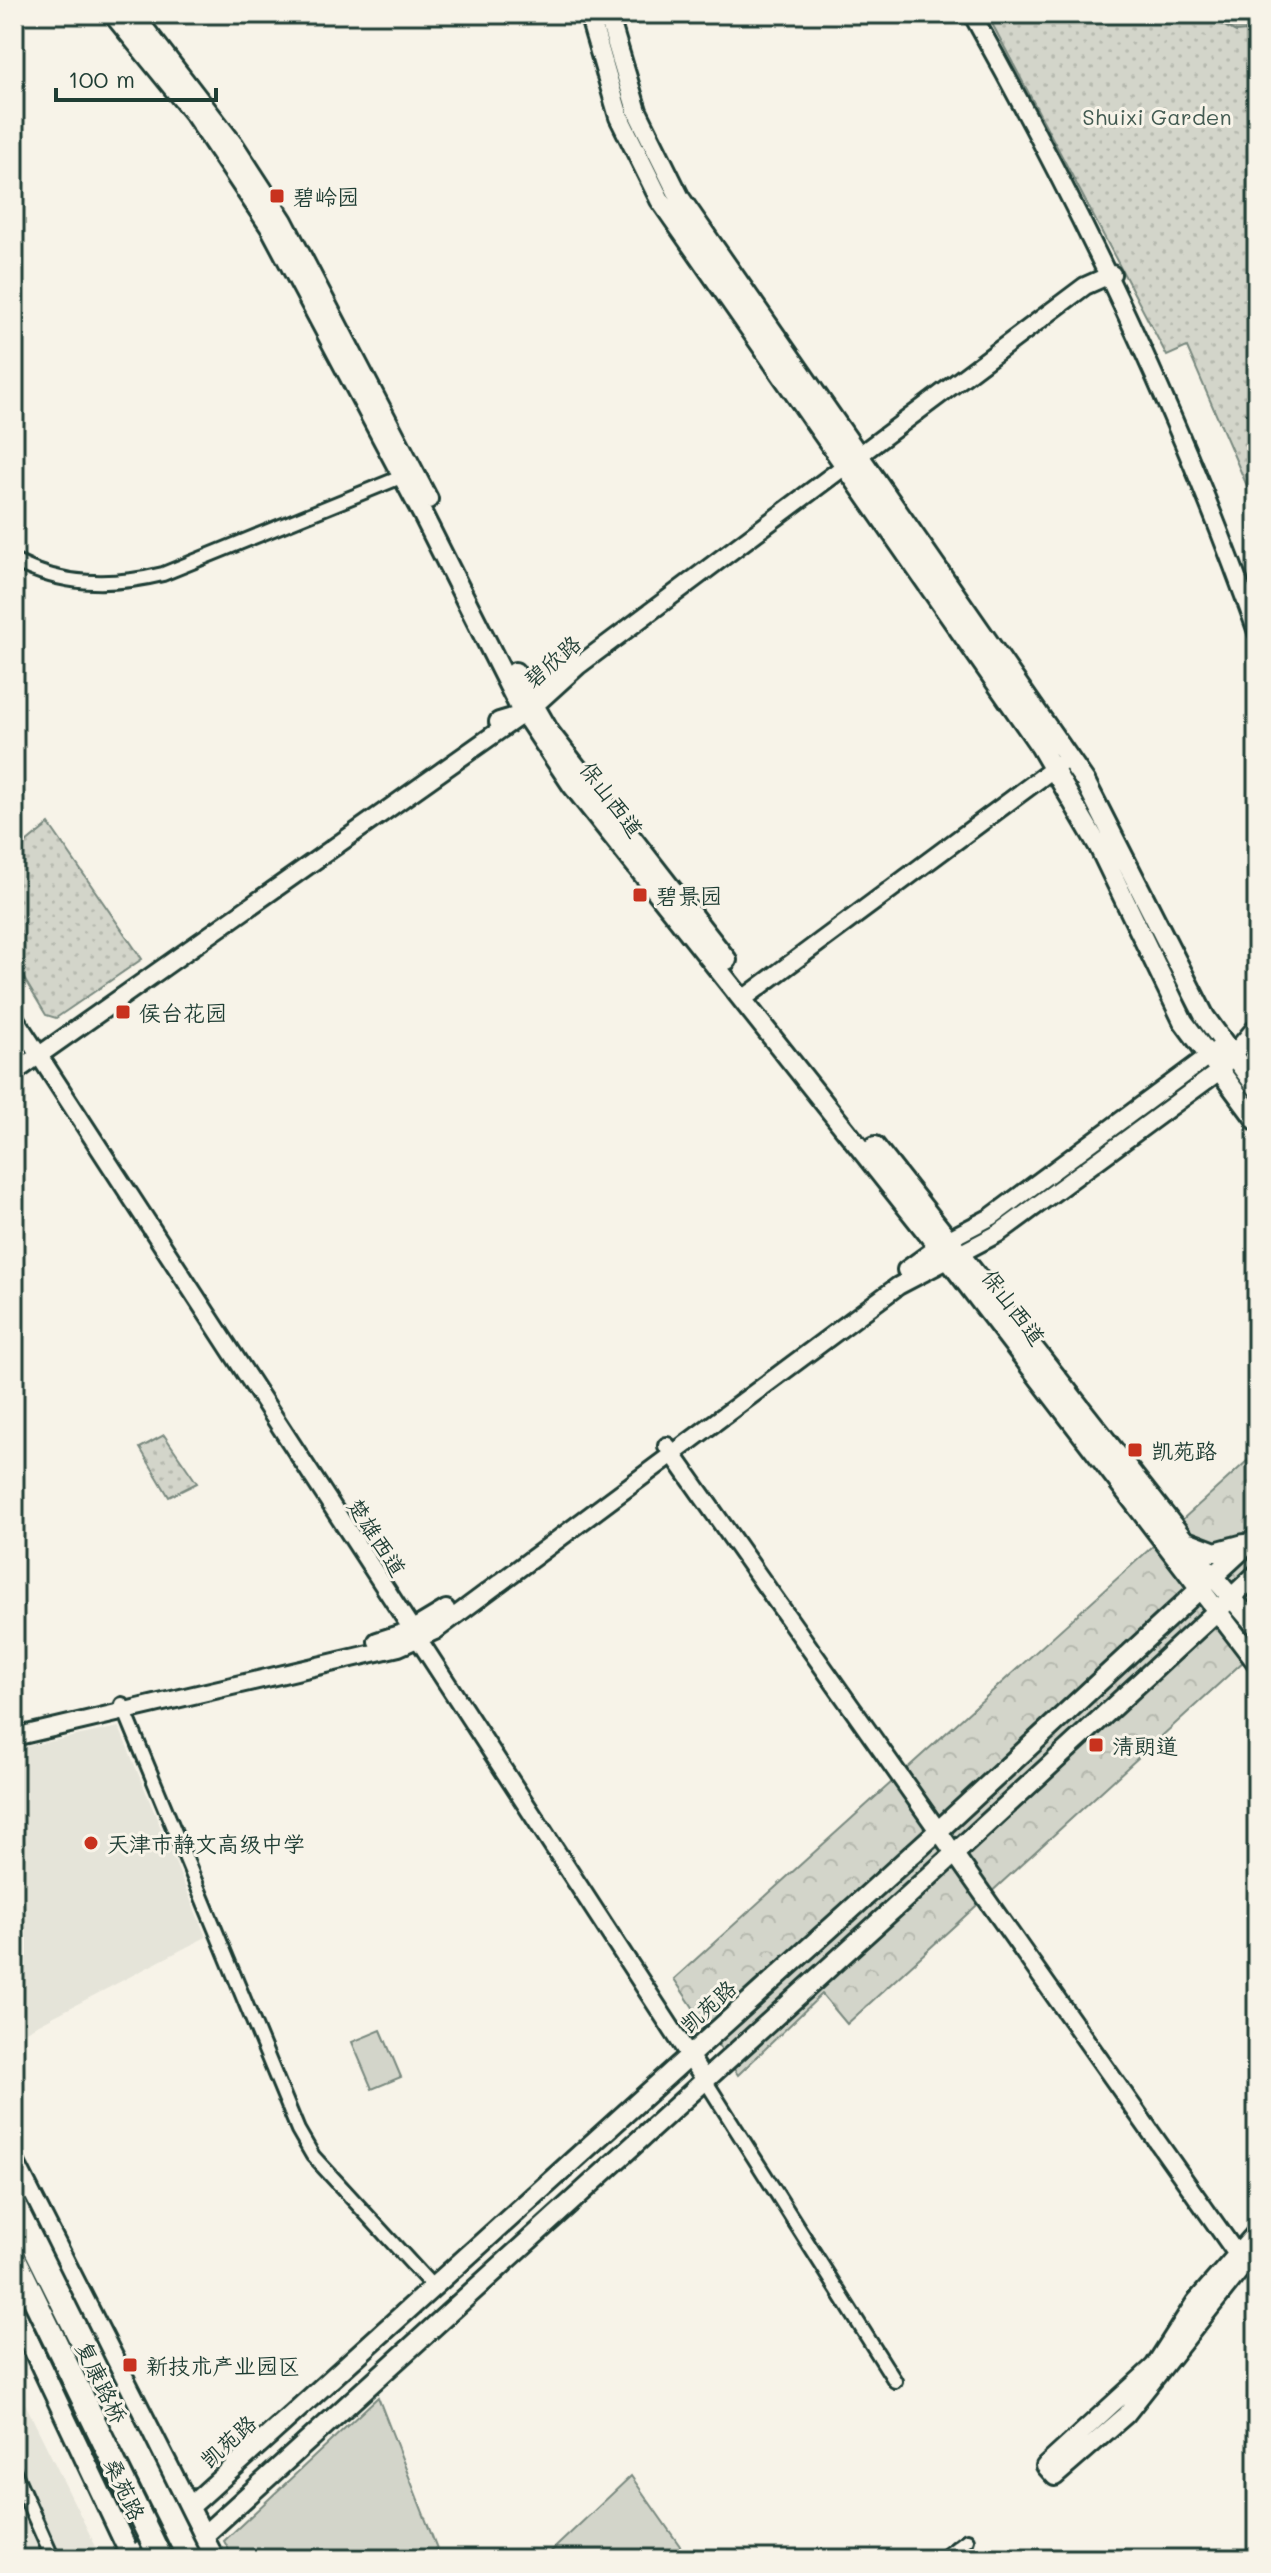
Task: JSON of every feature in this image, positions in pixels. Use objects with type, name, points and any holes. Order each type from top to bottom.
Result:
[{"type":"highway","name":"复康路桥","points":[[14,2205],[190,2559]]},
{"type":"highway","name":"复康路桥","points":[[14,2257],[161,2559]]},
{"type":"main road","points":[[113,14],[195,115],[262,214],[408,474]]},
{"type":"main road","points":[[133,14],[233,144],[283,221],[508,672],[518,712]]},
{"type":"main road","points":[[589,14],[619,117],[660,200],[850,456]]},
{"type":"main road","points":[[608,14],[637,111],[672,185],[850,456],[1061,762],[1105,816],[1186,983],[1227,1050],[1257,1088]]},
{"type":"main road","points":[[508,672],[508,701],[518,712]]},
{"type":"main road","name":"保山西道","points":[[518,712],[546,737],[1176,1544],[1209,1579]]},
{"type":"main road","points":[[1061,762],[1162,983],[1212,1065],[1257,1121]]},
{"type":"main road","points":[[1176,1544],[1215,1552],[1230,1550],[1256,1538]]},
{"type":"main road","name":"凯苑路","points":[[132,2559],[938,1831],[1256,1538]]},
{"type":"main road","points":[[1209,1579],[1257,1567]]},
{"type":"main road","points":[[178,2559],[954,1854],[1257,1574]]},
{"type":"main road","points":[[1209,1579],[1232,1598],[1257,1627]]},
{"type":"main road","points":[[1209,1579],[1218,1611],[1257,1663]]},
{"type":"main road","points":[[14,2161],[203,2534]]},
{"type":"main road","name":"桑苑路","points":[[14,2309],[132,2559]]},
{"type":"main road","points":[[150,2559],[166,2527],[169,2493],[162,2456]]},
{"type":"main road","points":[[113,2519],[117,2541],[115,2559]]},
{"type":"street","points":[[975,14],[1168,391],[1257,615]]},
{"type":"street","points":[[1108,272],[1226,545],[1257,632]]},
{"type":"street","name":"碧欣路","points":[[14,1073],[37,1053],[518,712],[538,682],[1108,272]]},
{"type":"street","points":[[14,561],[58,578],[94,585],[128,583],[163,574],[408,474]]},
{"type":"street","points":[[518,712],[523,727],[546,737]]},
{"type":"street","points":[[747,996],[1061,762]]},
{"type":"street","points":[[14,1737],[414,1635],[991,1217],[1212,1065],[1257,1015]]},
{"type":"street","name":"楚雄西道","points":[[14,1017],[705,2080]]},
{"type":"street","points":[[1227,1050],[1257,1026]]},
{"type":"street","name":"碧欣路","points":[[14,1063],[37,1053]]},
{"type":"street","points":[[669,1450],[1239,2258]]},
{"type":"street","points":[[14,1729],[123,1708]]},
{"type":"street","points":[[123,1708],[298,2130],[313,2156],[434,2288]]},
{"type":"street","points":[[705,2080],[895,2381]]},
{"type":"street","points":[[1257,2231],[1239,2258],[1126,2415],[1055,2477],[1045,2466],[1154,2366],[1195,2302],[1239,2258],[1257,2249]]},
{"type":"street","points":[[14,2471],[55,2557],[53,2559]]},
{"type":"street","points":[[203,2534],[216,2559]]},
{"type":"street","points":[[942,2559],[967,2540]]},
{"type":"shaded area","points":[[1202,14],[1257,14],[1257,30],[1236,32]]},
{"type":"shaded area","name":"天津市静文高级中学","points":[[119,1727],[206,1937],[14,2037],[14,1749]]},
{"type":"shaded area","points":[[14,2381],[102,2559],[14,2559]]},
{"type":"green space","name":"Shuixi Garden","points":[[987,14],[1257,14],[1257,492],[1250,493],[1187,347],[1167,356]]},
{"type":"green space","points":[[49,824],[142,959],[56,1018],[46,1015],[14,962],[14,853]]},
{"type":"green space","points":[[164,1435],[197,1483],[169,1497],[140,1448]]},
{"type":"green space","points":[[1257,1452],[1257,1649],[847,2024],[822,1994],[738,2075],[674,1979]]},
{"type":"green space","points":[[381,2030],[401,2077],[372,2089],[352,2042]]},
{"type":"green space","points":[[378,2397],[441,2559],[234,2559],[224,2541]]},
{"type":"green space","points":[[631,2476],[689,2559],[543,2559]]},
{"type":"place","name":"碧岭园","points":[[277,196]]},
{"type":"place","name":"碧景园","points":[[640,895]]},
{"type":"place","name":"侯台花园","points":[[123,1012]]},
{"type":"place","name":"凯苑路","points":[[1135,1450]]},
{"type":"place","name":"清朗道","points":[[1096,1745]]},
{"type":"place","name":"天津市静文高级中学","points":[[91,1843]]},
{"type":"place","name":"新技术产业园区","points":[[130,2365]]}]
